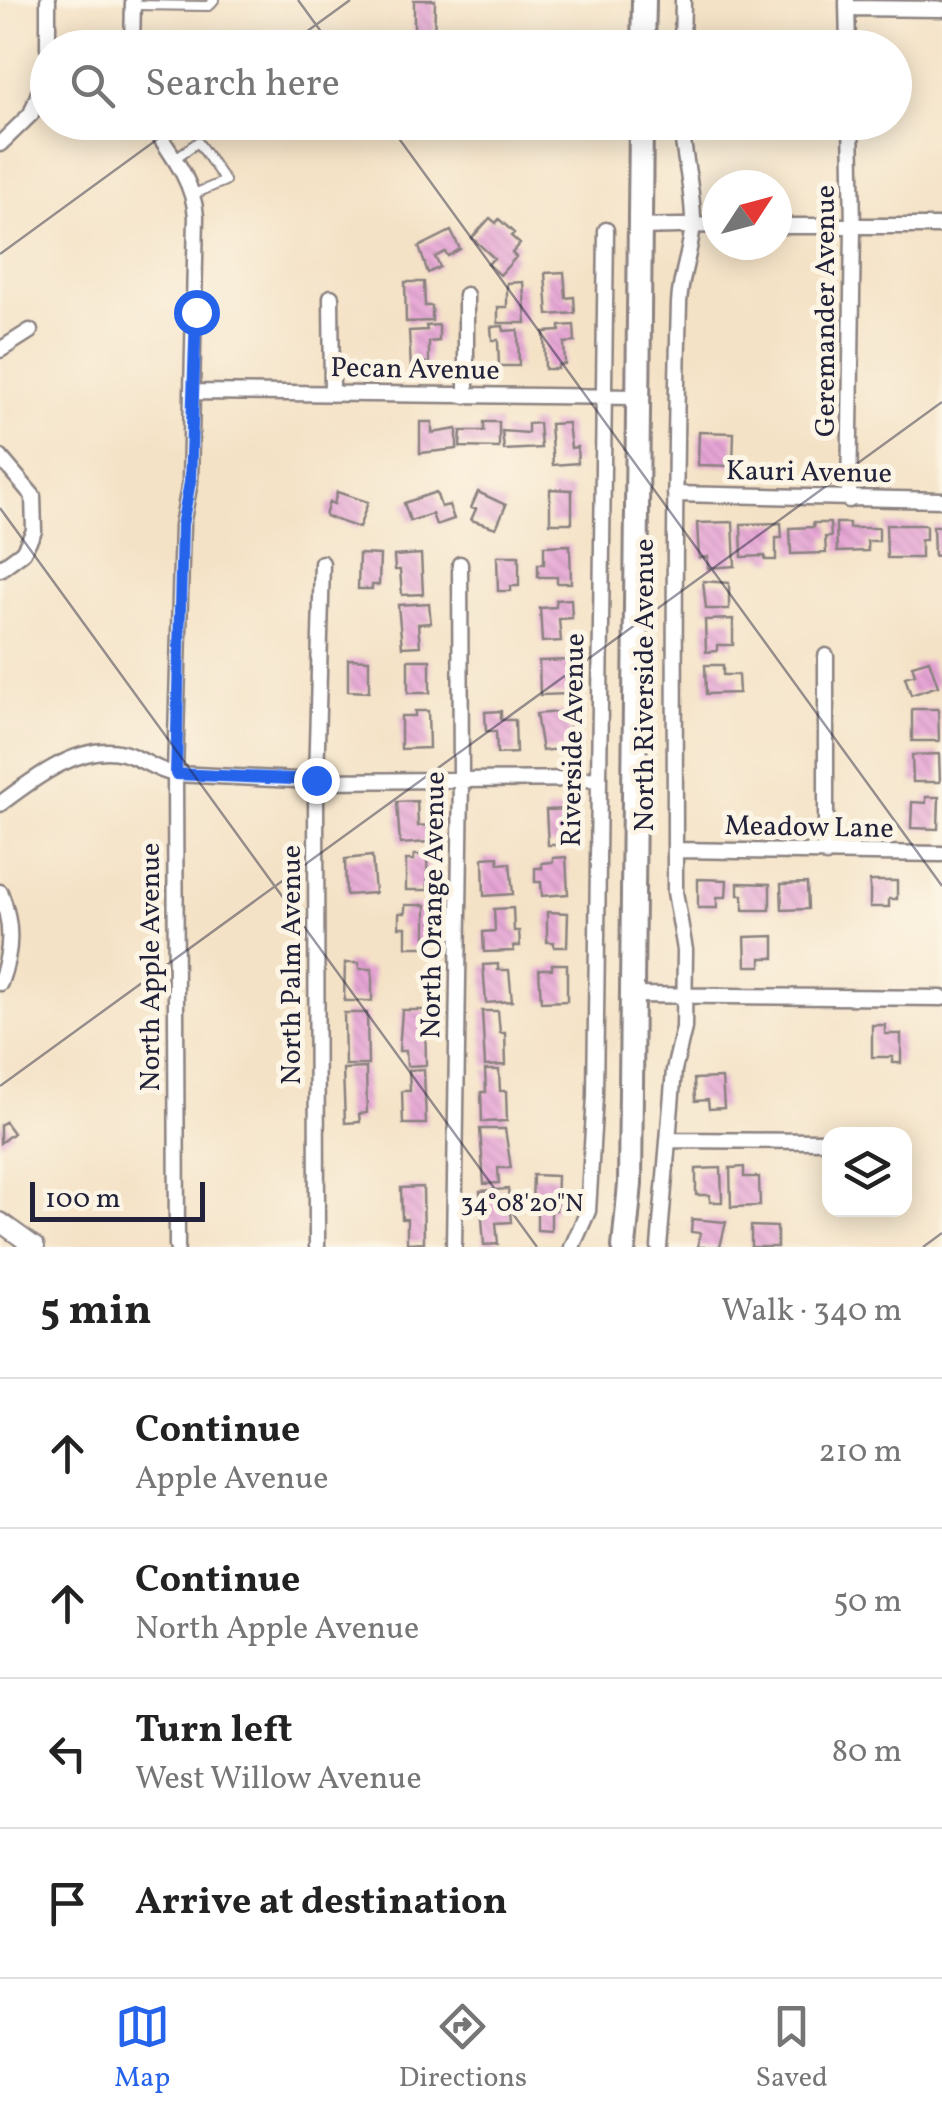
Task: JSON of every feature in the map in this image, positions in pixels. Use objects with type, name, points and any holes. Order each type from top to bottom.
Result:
[{"type":"main road","points":[[643,30],[644,0]]},
{"type":"main road","name":"North Riverside Avenue","points":[[624,1247],[630,1184],[640,140]]},
{"type":"street","points":[[48,0],[48,30]]},
{"type":"street","points":[[682,30],[683,0]]},
{"type":"street","points":[[132,30],[133,2]]},
{"type":"street","points":[[848,30],[847,4],[942,9]]},
{"type":"street","points":[[0,144],[30,115]]},
{"type":"street","points":[[164,140],[194,194]]},
{"type":"street","name":"North Riverside Avenue","points":[[659,1247],[674,1070],[684,1028],[685,994],[685,950],[675,892],[676,494],[680,297],[693,224],[692,188],[682,140]]},
{"type":"street","name":"Geremander Avenue","points":[[849,500],[851,140]]},
{"type":"street","name":"North Apple Avenue","points":[[176,1247],[176,774],[182,525],[190,482],[196,312],[194,194]]},
{"type":"street","points":[[638,226],[702,224]]},
{"type":"street","points":[[792,226],[942,226]]},
{"type":"street","name":"Riverside Avenue","points":[[572,1247],[588,1211],[592,1179],[606,230]]},
{"type":"street","points":[[466,295],[466,396]]},
{"type":"street","points":[[331,298],[332,394]]},
{"type":"street","points":[[0,350],[30,331]]},
{"type":"street","name":"Pecan Avenue","points":[[192,392],[638,397]]},
{"type":"street","points":[[0,457],[33,496],[34,531],[23,552],[0,568]]},
{"type":"street","name":"Kauri Avenue","points":[[676,494],[942,500]]},
{"type":"street","name":"North Palm Avenue","points":[[317,1247],[316,780],[322,562]]},
{"type":"street","name":"North Orange Avenue","points":[[454,1247],[460,564]]},
{"type":"street","points":[[826,656],[826,854]]},
{"type":"street","points":[[0,804],[34,778],[93,752],[124,753],[159,772],[176,774],[316,780],[598,778]]},
{"type":"street","name":"Meadow Lane","points":[[675,850],[942,854]]},
{"type":"street","points":[[0,892],[11,922],[8,960],[0,983]]},
{"type":"street","points":[[632,995],[942,998]]},
{"type":"street","points":[[669,1140],[822,1142]]},
{"type":"street","points":[[0,1222],[35,1247]]},
{"type":"lane","points":[[133,2],[209,6],[214,0]]},
{"type":"lane","points":[[174,159],[198,142],[225,181],[194,194]]},
{"type":"building","points":[[414,0],[435,0],[434,30],[414,30]]},
{"type":"building","points":[[490,218],[496,223],[499,219],[520,244],[512,253],[516,257],[500,275],[488,264],[494,258],[472,238]]},
{"type":"building","points":[[451,231],[460,249],[448,256],[445,252],[435,257],[440,267],[428,273],[419,247]]},
{"type":"building","points":[[564,272],[566,298],[574,297],[575,313],[548,315],[545,273]]},
{"type":"building","points":[[405,282],[424,282],[425,306],[432,306],[432,321],[406,322]]},
{"type":"building","points":[[523,282],[526,323],[498,323],[498,307],[507,307],[507,283]]},
{"type":"building","points":[[439,325],[439,341],[429,342],[429,363],[423,363],[423,370],[411,370],[409,331]]},
{"type":"building","points":[[574,325],[575,342],[564,343],[565,364],[558,365],[558,369],[545,369],[544,332]]},
{"type":"building","points":[[503,326],[504,331],[518,330],[519,366],[499,366],[498,340],[492,340],[491,327]]},
{"type":"building","points":[[420,422],[432,422],[432,433],[457,429],[457,449],[420,453]]},
{"type":"building","points":[[484,422],[499,422],[499,448],[460,447],[461,431],[484,431]]},
{"type":"building","points":[[539,423],[541,448],[504,450],[502,431],[528,433],[528,424]]},
{"type":"building","points":[[568,423],[571,448],[577,447],[578,463],[553,465],[550,424]]},
{"type":"building","points":[[699,432],[734,433],[733,466],[698,465]]},
{"type":"building","points":[[550,489],[572,490],[572,523],[550,523]]},
{"type":"building","points":[[337,492],[368,502],[359,528],[325,516]]},
{"type":"building","points":[[436,492],[441,507],[449,505],[454,519],[436,525],[432,514],[410,521],[404,503]]},
{"type":"building","points":[[478,492],[506,505],[496,528],[471,520]]},
{"type":"building","points":[[733,522],[735,566],[708,568],[708,557],[699,558],[697,523]]},
{"type":"building","points":[[781,523],[776,560],[765,560],[765,556],[742,557],[741,524]]},
{"type":"building","points":[[813,523],[830,523],[831,537],[825,537],[826,553],[791,554],[790,528],[814,527]]},
{"type":"building","points":[[836,523],[849,523],[849,528],[879,528],[879,541],[867,541],[868,551],[837,552]]},
{"type":"building","points":[[886,525],[926,525],[921,558],[887,558]]},
{"type":"building","points":[[933,526],[942,526],[942,555],[934,556]]},
{"type":"building","points":[[570,545],[571,583],[557,583],[557,577],[538,577],[538,564],[544,564],[544,546]]},
{"type":"building","points":[[359,554],[380,555],[379,585],[372,585],[372,589],[358,589]]},
{"type":"building","points":[[421,554],[423,594],[402,595],[400,570],[395,570],[394,556]]},
{"type":"building","points":[[497,556],[519,556],[519,586],[511,586],[511,591],[498,591]]},
{"type":"building","points":[[703,581],[729,583],[729,609],[706,609]]},
{"type":"building","points":[[571,599],[572,618],[559,619],[561,641],[542,642],[540,608],[556,607],[556,600]]},
{"type":"building","points":[[429,603],[431,623],[418,624],[420,646],[402,647],[398,605]]},
{"type":"building","points":[[733,619],[733,645],[717,645],[717,651],[706,652],[705,620]]},
{"type":"building","points":[[348,659],[369,660],[369,692],[348,691]]},
{"type":"building","points":[[408,660],[430,660],[430,693],[408,693]]},
{"type":"building","points":[[570,660],[570,694],[540,695],[539,661]]},
{"type":"building","points":[[929,660],[938,686],[911,695],[905,677],[915,674],[912,665]]},
{"type":"building","points":[[705,665],[723,665],[723,675],[738,675],[739,693],[706,694]]},
{"type":"building","points":[[912,709],[938,709],[939,741],[912,741]]},
{"type":"building","points":[[415,711],[428,711],[429,748],[401,749],[401,716],[415,716]]},
{"type":"building","points":[[501,711],[501,720],[515,720],[516,753],[497,754],[496,731],[486,731],[485,712]]},
{"type":"building","points":[[569,711],[570,748],[542,751],[536,714]]},
{"type":"building","points":[[939,754],[940,782],[913,782],[912,755]]},
{"type":"building","points":[[926,797],[939,797],[938,829],[911,828],[912,802],[926,803]]},
{"type":"building","points":[[417,801],[418,826],[428,825],[429,842],[400,844],[397,802]]},
{"type":"building","points":[[568,809],[569,845],[548,845],[546,810]]},
{"type":"building","points":[[414,855],[427,855],[428,890],[406,890],[406,860],[414,860]]},
{"type":"building","points":[[372,856],[375,893],[346,895],[345,859]]},
{"type":"building","points":[[498,857],[499,864],[510,863],[513,894],[484,896],[483,858]]},
{"type":"building","points":[[566,857],[568,894],[542,896],[541,882],[535,882],[535,868],[553,862],[553,858]]},
{"type":"building","points":[[698,879],[727,880],[726,897],[717,897],[717,908],[698,908]]},
{"type":"building","points":[[870,881],[897,881],[897,899],[889,899],[889,907],[870,907]]},
{"type":"building","points":[[738,883],[770,884],[770,910],[743,910]]},
{"type":"building","points":[[807,883],[808,909],[782,910],[781,884]]},
{"type":"building","points":[[405,905],[426,905],[426,947],[406,947],[406,927],[399,927],[399,913],[405,913]]},
{"type":"building","points":[[513,908],[514,931],[519,931],[520,946],[513,946],[514,951],[484,952],[483,932],[495,931],[494,909]]},
{"type":"building","points":[[547,912],[568,913],[567,947],[554,947],[554,942],[547,942]]},
{"type":"building","points":[[774,936],[774,958],[761,958],[761,966],[746,966],[745,937]]},
{"type":"building","points":[[345,963],[359,963],[359,969],[372,969],[372,1001],[344,1001]]},
{"type":"building","points":[[498,964],[498,970],[509,970],[512,1001],[486,1003],[483,965]]},
{"type":"building","points":[[552,964],[567,964],[567,1001],[541,1002],[539,969],[552,969]]},
{"type":"building","points":[[402,1010],[425,1010],[426,1065],[407,1066],[406,1051],[399,1051]]},
{"type":"building","points":[[482,1011],[498,1011],[500,1033],[505,1033],[506,1065],[485,1066]]},
{"type":"building","points":[[344,1013],[367,1013],[368,1065],[345,1065]]},
{"type":"building","points":[[872,1025],[885,1025],[885,1034],[901,1034],[901,1063],[893,1063],[893,1057],[872,1057]]},
{"type":"building","points":[[366,1068],[367,1113],[359,1114],[360,1122],[345,1123],[343,1069]]},
{"type":"building","points":[[424,1069],[426,1124],[403,1124],[402,1091],[410,1091],[409,1070]]},
{"type":"building","points":[[485,1070],[499,1070],[500,1091],[506,1091],[507,1121],[482,1122]]},
{"type":"building","points":[[722,1078],[724,1108],[709,1109],[708,1100],[695,1101],[694,1079]]},
{"type":"building","points":[[5,1122],[13,1133],[0,1143],[0,1125]]},
{"type":"building","points":[[480,1129],[505,1129],[511,1168],[498,1168],[499,1183],[484,1184]]},
{"type":"building","points":[[744,1167],[744,1177],[759,1177],[760,1206],[731,1207],[730,1168]]},
{"type":"building","points":[[721,1168],[722,1202],[710,1202],[710,1195],[696,1195],[696,1169]]},
{"type":"building","points":[[533,1175],[557,1176],[551,1231],[537,1230],[537,1209],[532,1208]]},
{"type":"building","points":[[423,1187],[424,1242],[407,1243],[401,1188]]},
{"type":"building","points":[[508,1189],[511,1222],[496,1223],[498,1244],[484,1245],[480,1191]]},
{"type":"building","points":[[692,1219],[726,1222],[720,1247],[698,1247],[700,1233],[691,1232]]},
{"type":"building","points":[[751,1226],[777,1227],[777,1247],[751,1247]]},
{"type":"route","points":[[196,312],[190,482],[182,525],[176,774],[316,780]]}]
